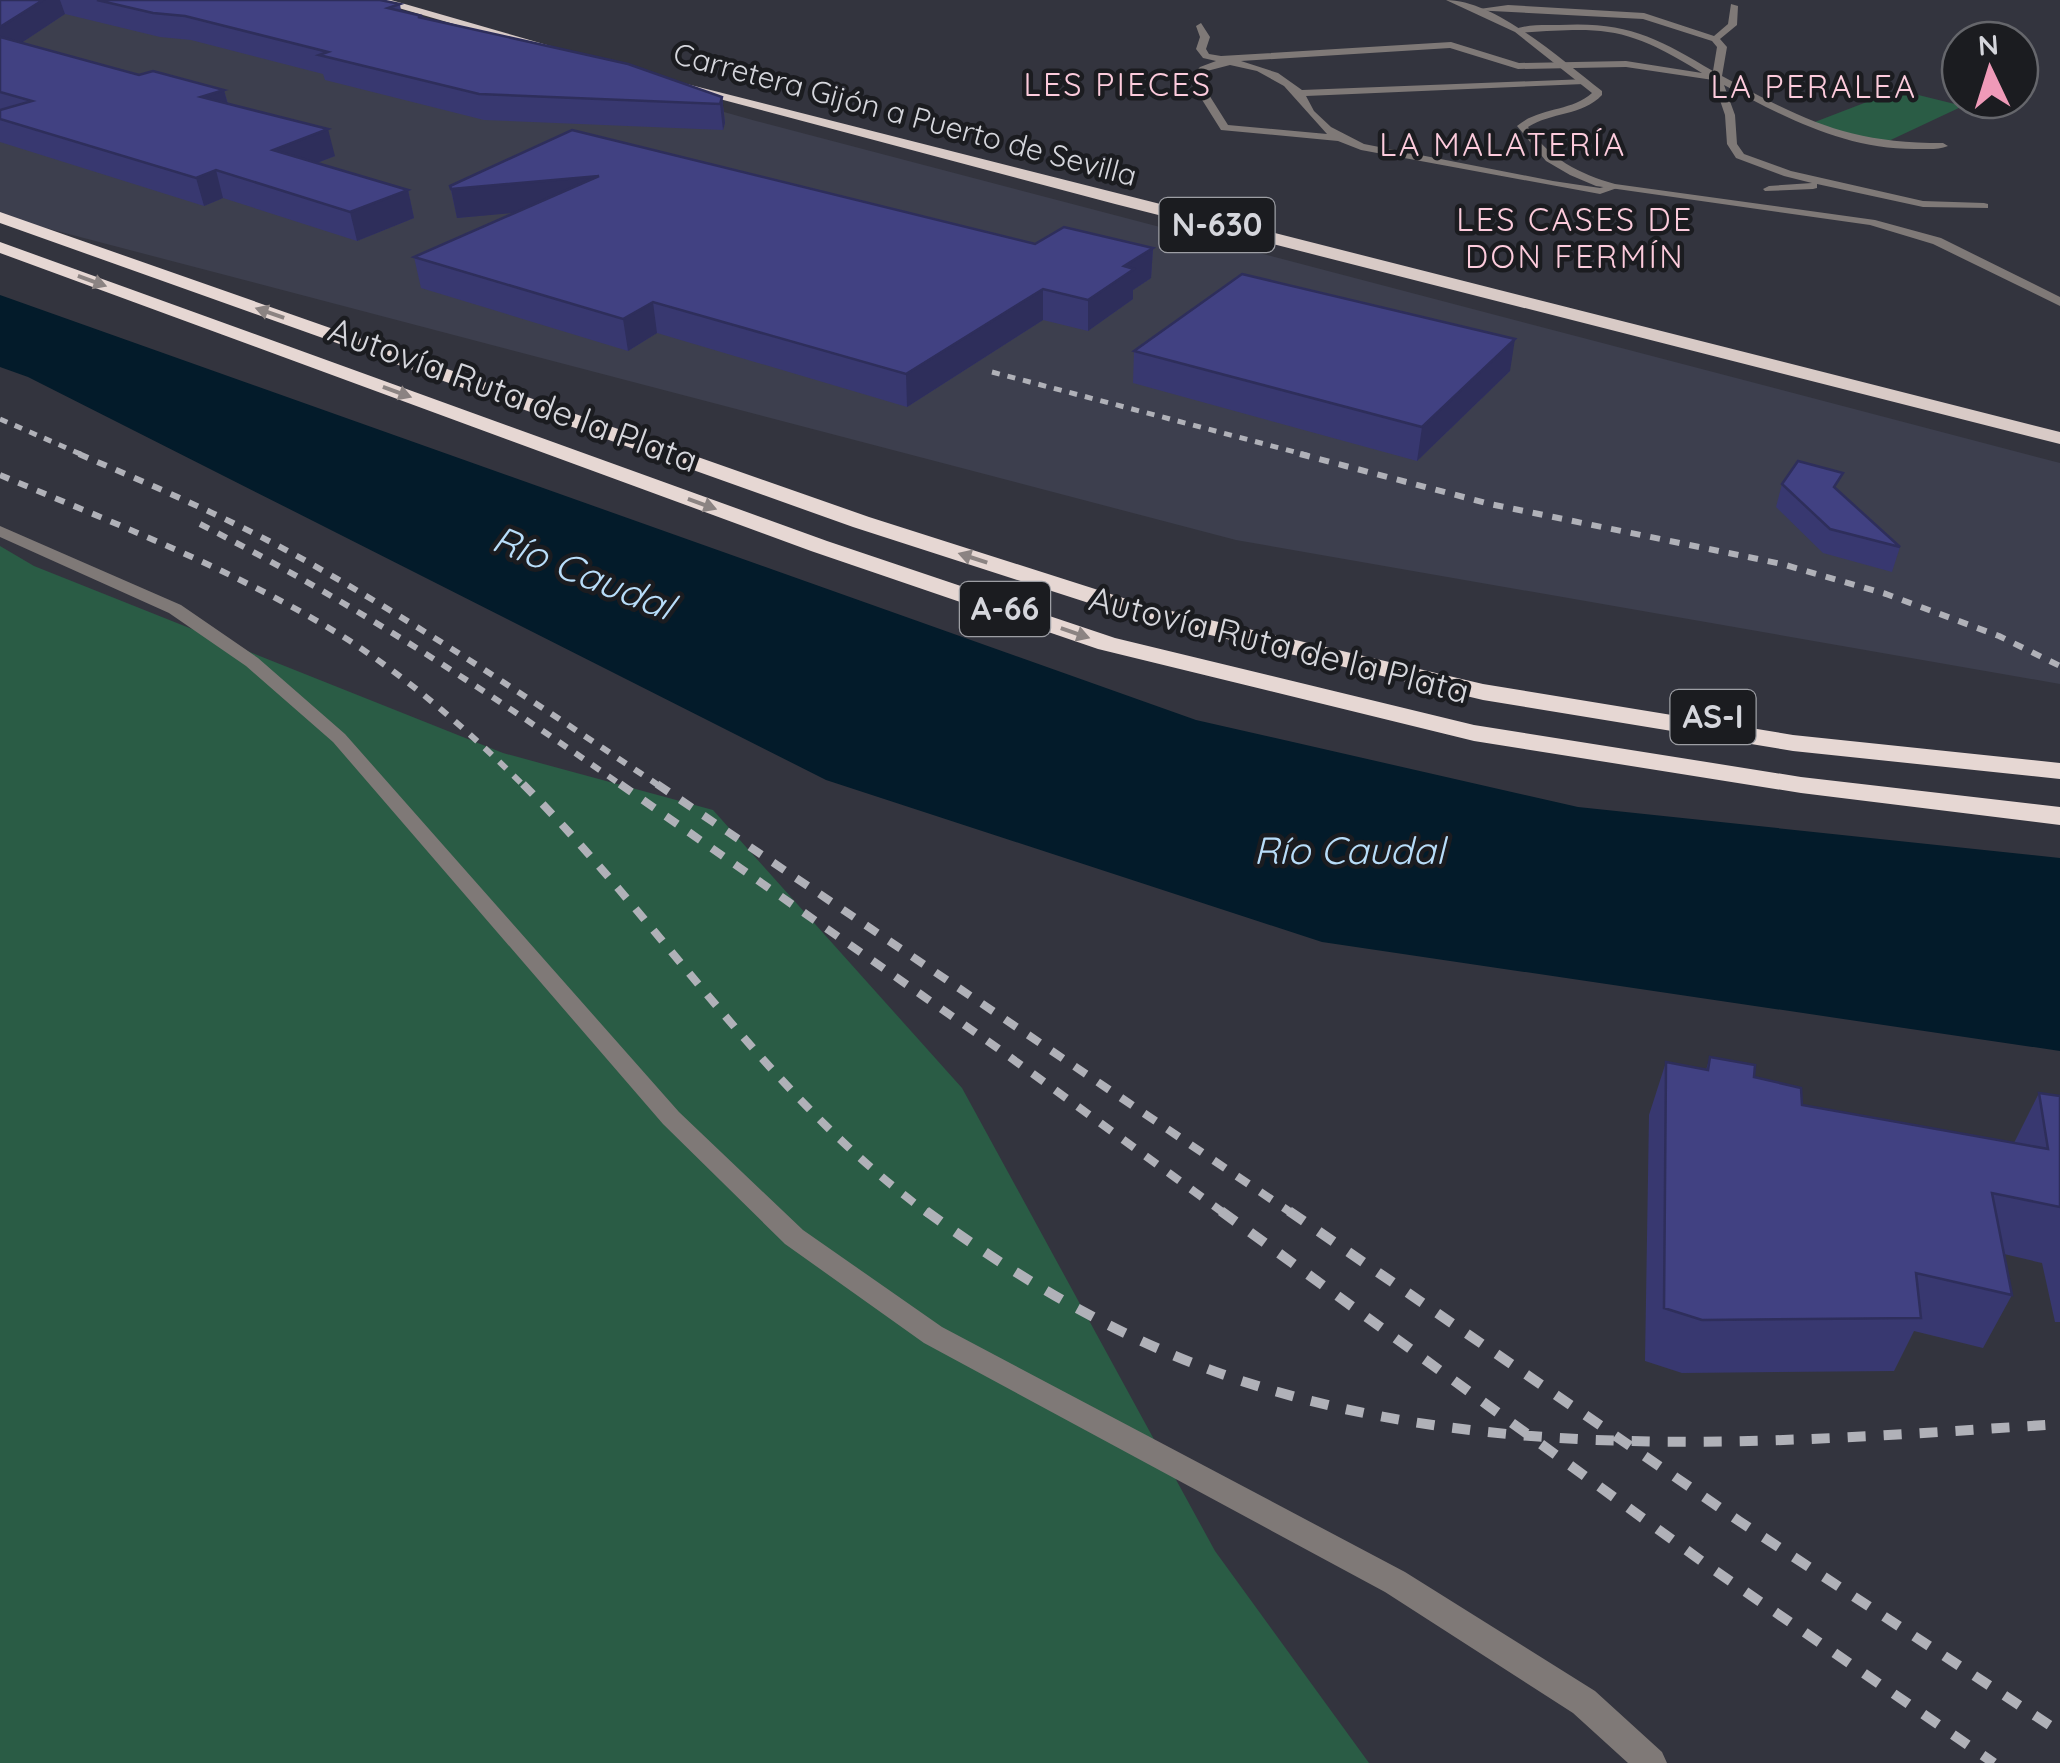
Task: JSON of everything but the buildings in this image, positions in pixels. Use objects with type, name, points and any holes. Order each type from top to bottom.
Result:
[{"type":"highway","points":[[377,0],[591,59]]},
{"type":"highway","name":"Carretera Gijón a Puerto de Sevilla","points":[[645,74],[1120,201],[2060,441]]},
{"type":"highway","name":"Autovía Ruta de la Plata","points":[[0,217],[862,522],[1116,604],[1483,692],[1793,743],[2060,771]]},
{"type":"highway","name":"Autovía Ruta de la Plata","points":[[0,248],[818,546],[1108,644],[1474,732],[1802,786],[2055,816]]},
{"type":"highway","points":[[2060,441],[2055,453],[2060,461]]},
{"type":"highway","name":"AS-I","points":[[1483,692],[2060,752]]},
{"type":"street","points":[[1450,0],[1518,30],[1598,92],[1598,97],[1522,126],[1560,166],[1583,179],[1614,187],[1898,229],[1937,241],[2060,302]]},
{"type":"street","points":[[1715,38],[1732,26],[1734,6]]},
{"type":"street","points":[[1476,10],[1508,8],[1644,16],[1715,38],[1722,47],[1717,78],[1730,115],[1732,144],[1740,156],[1788,174],[1922,204],[1984,206]]},
{"type":"street","points":[[1202,26],[1205,37],[1201,50],[1206,56],[1273,76],[1301,93],[1584,81]]},
{"type":"street","points":[[1518,30],[1626,30],[1660,42],[1800,123],[1855,142],[1895,148],[1943,146]]},
{"type":"street","points":[[1614,187],[1600,191],[1554,184],[1406,157],[1336,138],[1225,128],[1194,79],[1200,69],[1220,60],[1451,45],[1496,62],[1566,68],[1626,64],[1717,78]]},
{"type":"street","points":[[1301,93],[1308,109],[1336,138]]},
{"type":"street","points":[[1769,189],[1840,185]]},
{"type":"street","points":[[0,531],[175,609],[252,662],[339,738],[671,1118],[794,1236],[933,1335],[1395,1582],[1584,1702],[1651,1763]]},
{"type":"shaded area","points":[[0,0],[326,0],[756,121],[2060,463],[2060,684],[1236,540],[0,216]]},
{"type":"green space","points":[[1898,90],[1940,100],[1940,117],[1880,145],[1807,125]]},
{"type":"green space","points":[[0,546],[34,566],[503,753],[713,810],[962,1088],[1215,1551],[1369,1763],[0,1763]]},
{"type":"water","name":"Río Caudal","points":[[0,295],[1196,720],[1578,807],[2060,858],[2060,1051],[1322,942],[826,780],[28,377],[0,367]]},
{"type":"railway","points":[[992,372],[1310,456]]},
{"type":"railway","points":[[0,419],[85,456]]},
{"type":"railway","points":[[79,454],[227,520],[313,565],[446,645],[661,787]]},
{"type":"railway","points":[[1300,454],[1490,504],[1782,564],[1886,594],[1999,636],[2060,666]]},
{"type":"railway","points":[[0,475],[178,551],[309,616],[419,691],[525,787]]},
{"type":"railway","points":[[200,524],[416,648],[624,787]]},
{"type":"railway","points":[[523,784],[623,894],[766,1063],[817,1117],[929,1214]]},
{"type":"railway","points":[[620,784],[996,1047],[1225,1214]]},
{"type":"railway","points":[[657,784],[1293,1214]]},
{"type":"railway","points":[[926,1211],[999,1262],[1076,1308],[1197,1365],[1339,1408],[1440,1426],[1529,1436]]},
{"type":"railway","points":[[1221,1211],[1529,1436]]},
{"type":"railway","points":[[1289,1211],[1621,1440]]},
{"type":"railway","points":[[1621,1440],[1750,1441],[2060,1424]]},
{"type":"railway","points":[[1529,1436],[1621,1440]]},
{"type":"railway","points":[[1529,1436],[1707,1565],[1994,1763]]},
{"type":"railway","points":[[1621,1440],[2060,1732]]},
{"type":"district","name":"LES PIECES","points":[[1118,85]]},
{"type":"district","name":"LA PERALEA","points":[[1814,87]]},
{"type":"district","name":"LA MALATERÍA","points":[[1503,145]]},
{"type":"district","name":"LES CASES DE DON FERMÍN","points":[[1575,238]]}]
